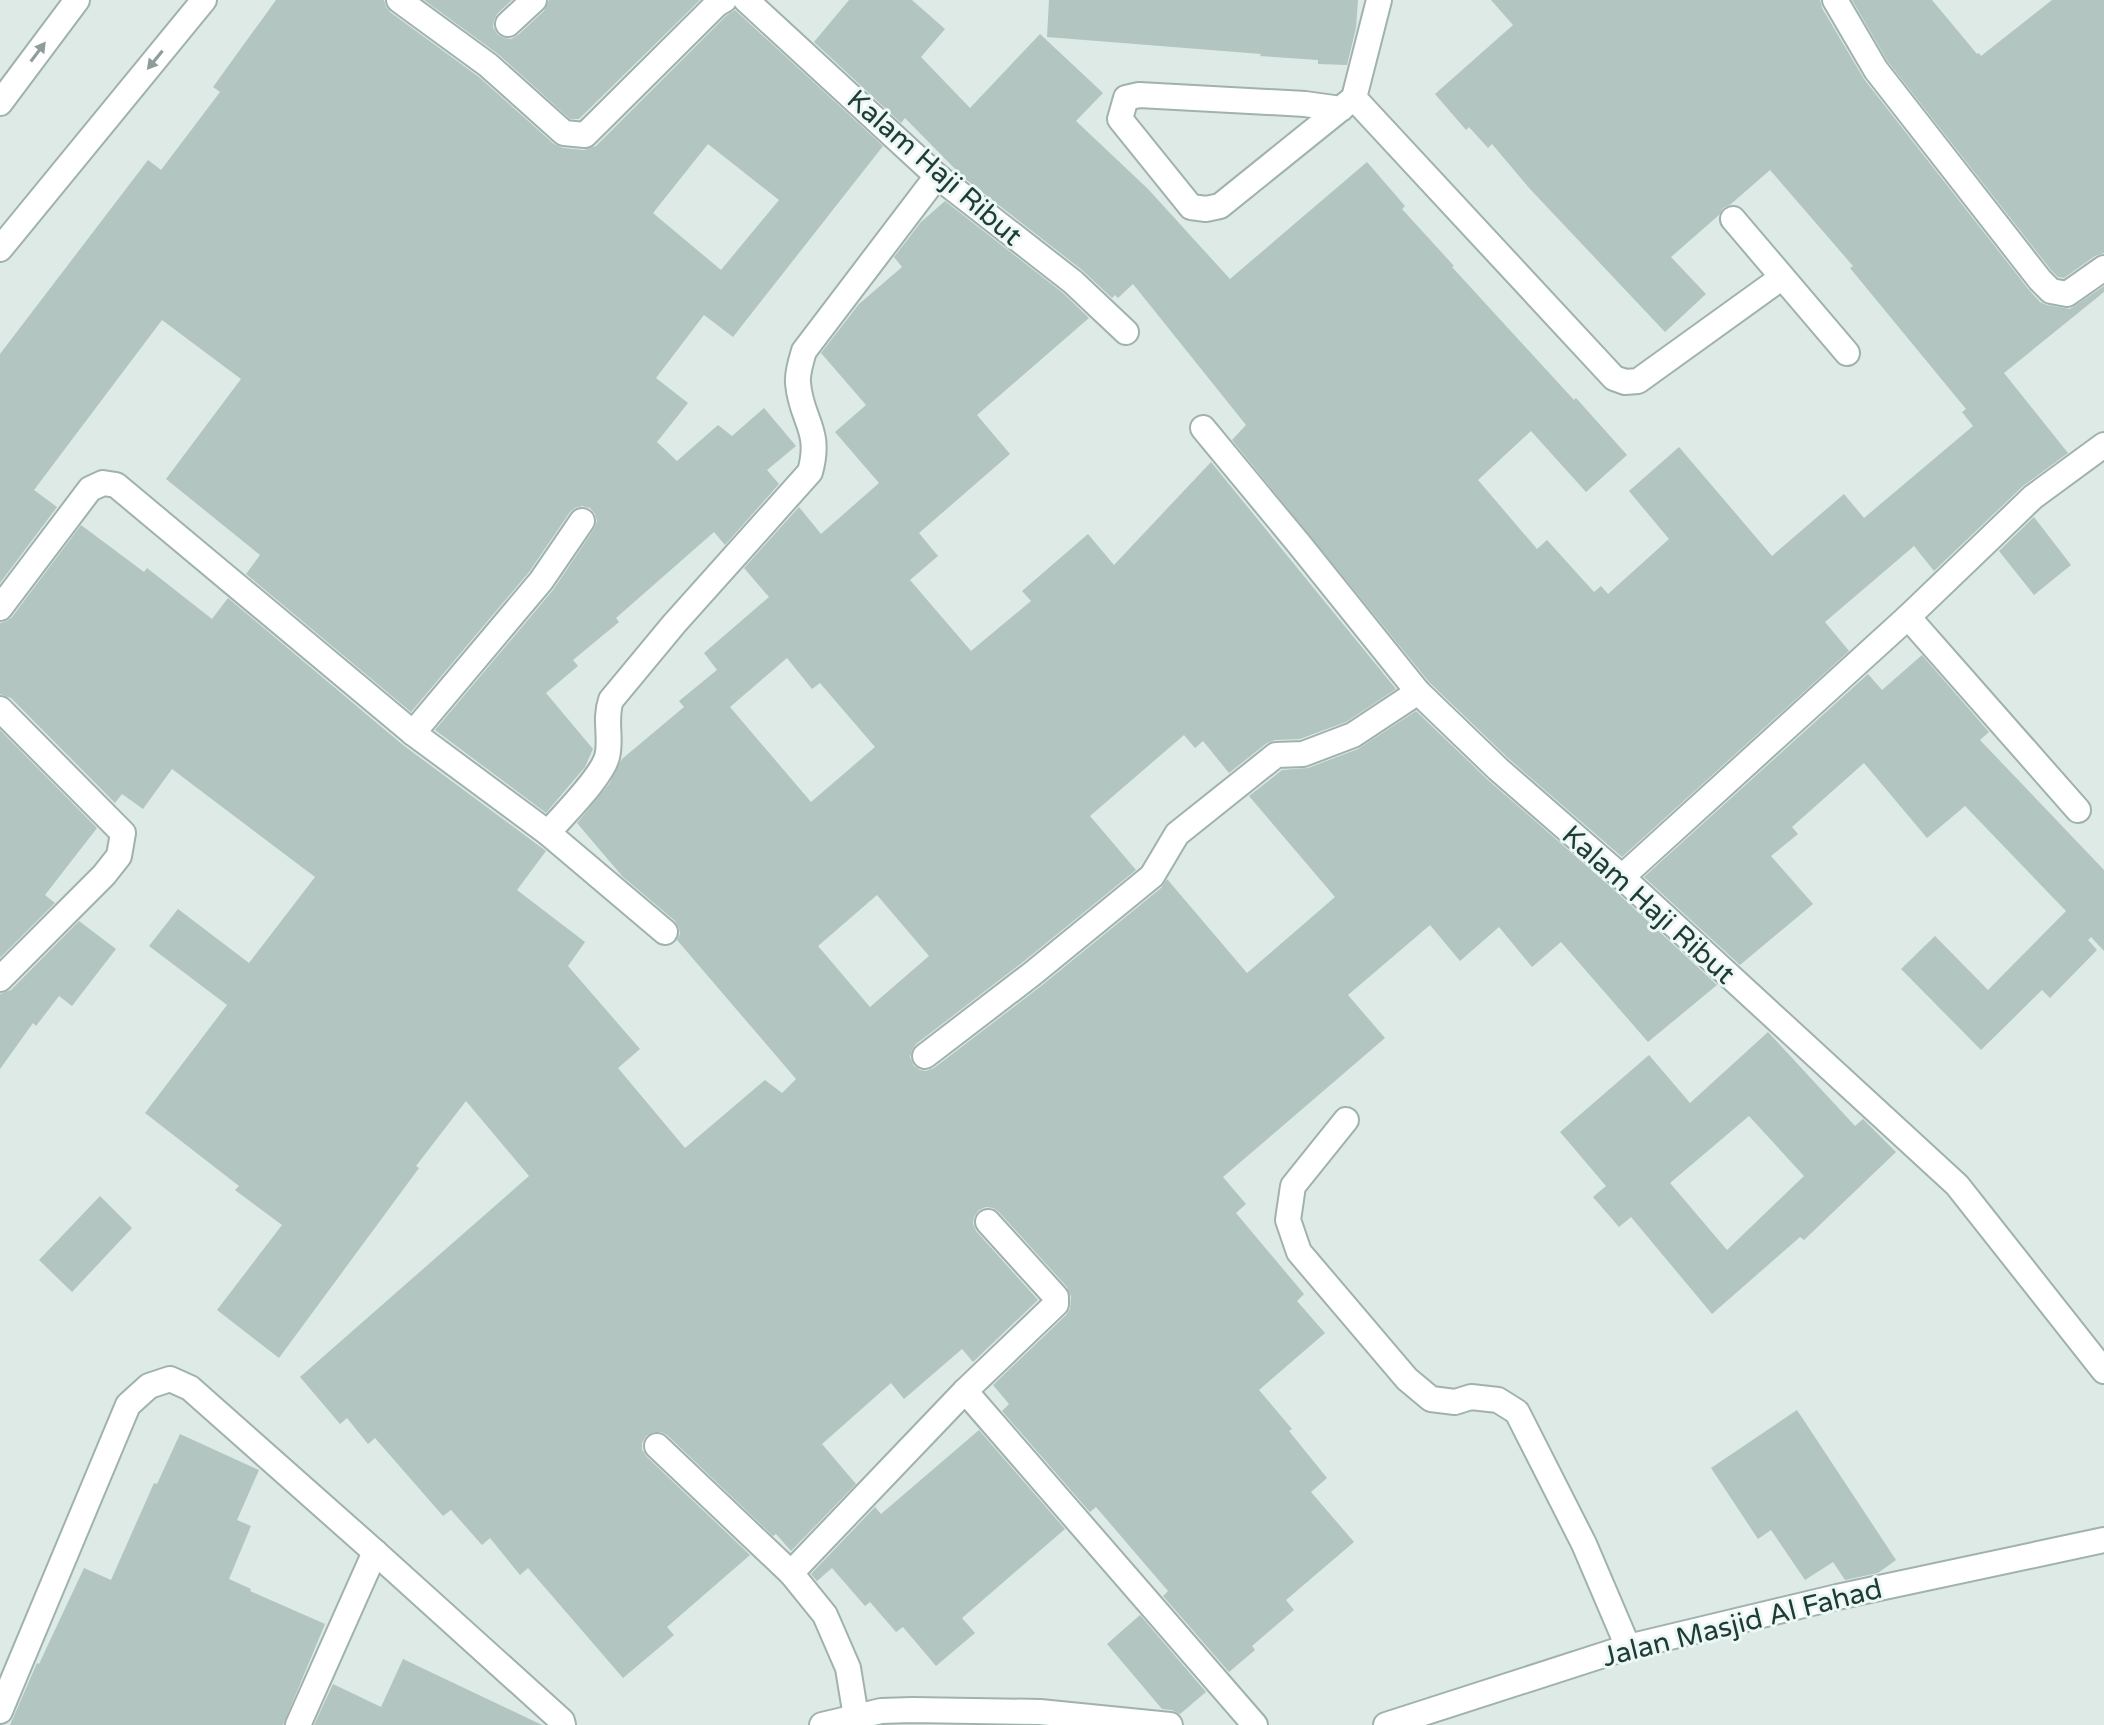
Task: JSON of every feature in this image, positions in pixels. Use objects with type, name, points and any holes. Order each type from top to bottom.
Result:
[{"type":"street","points":[[0,103],[77,0]]},
{"type":"street","points":[[0,249],[204,0]]},
{"type":"street","points":[[399,0],[488,65],[564,133],[585,135],[724,0]]},
{"type":"street","points":[[508,24],[534,0]]},
{"type":"street","name":"Kalam Haji Ribut","points":[[746,0],[937,176],[1073,282],[1126,332]]},
{"type":"street","points":[[1379,0],[1348,103],[1220,206],[1206,209],[1191,207],[1120,119],[1126,98],[1139,95],[1305,104],[1348,103],[1614,378],[1625,382],[1638,381],[1781,278]]},
{"type":"street","points":[[1835,0],[1876,70],[2051,291],[2067,294],[2104,268]]},
{"type":"street","points":[[548,833],[600,772],[607,758],[609,738],[606,723],[611,700],[674,624],[810,472],[815,455],[814,436],[797,380],[804,351],[937,176]]},
{"type":"street","points":[[1733,219],[1847,353]]},
{"type":"street","name":"Kalam Haji Ribut","points":[[1203,428],[1418,692],[1498,769],[1622,877],[1957,1185],[2104,1371]]},
{"type":"street","points":[[1622,877],[1908,617],[2033,497],[2104,445]]},
{"type":"street","points":[[0,608],[90,489],[103,483],[116,485],[413,733],[548,833],[665,932]]},
{"type":"street","points":[[413,733],[541,581],[582,521]]},
{"type":"street","points":[[1908,617],[2078,810]]},
{"type":"street","points":[[925,1056],[1152,876],[1177,834],[1276,755],[1303,754],[1353,735],[1418,692]]},
{"type":"street","points":[[0,709],[123,833],[119,856],[104,875],[0,979]]},
{"type":"street","points":[[1346,1120],[1293,1186],[1288,1220],[1299,1252],[1407,1379],[1431,1399],[1455,1402],[1471,1397],[1498,1400],[1517,1412],[1584,1544],[1628,1647]]},
{"type":"street","points":[[791,1573],[965,1391],[1056,1304],[1056,1297],[988,1222]]},
{"type":"street","points":[[0,1711],[128,1405],[149,1386],[170,1379],[190,1388],[563,1725]]},
{"type":"street","points":[[965,1391],[1255,1725]]},
{"type":"street","points":[[657,1446],[791,1573],[825,1615],[848,1668],[856,1717]]},
{"type":"street","name":"Jalan Masjid Al Fahad","points":[[1386,1725],[1628,1647],[1837,1597],[2104,1540]]},
{"type":"street","points":[[298,1725],[375,1552]]},
{"type":"street","points":[[822,1725],[881,1711],[912,1710],[1040,1712],[1170,1725]]},
{"type":"building","points":[[276,0],[384,0],[390,12],[479,77],[554,144],[584,150],[596,146],[735,10],[883,146],[733,337],[704,315],[656,378],[688,403],[657,442],[677,461],[718,425],[732,436],[764,408],[796,446],[767,470],[779,484],[725,545],[714,532],[616,618],[619,622],[573,660],[578,666],[546,693],[593,749],[585,767],[546,813],[435,730],[553,590],[594,529],[597,521],[595,514],[590,508],[582,506],[570,512],[529,572],[411,712],[246,574],[260,555],[166,479],[241,379],[162,320],[34,490],[57,507],[0,583],[0,354],[148,160],[161,170],[220,92],[213,87]],"holes":[[[708,144],[779,200],[721,270],[653,213]]]},
{"type":"building","points":[[424,0],[512,0],[497,14],[493,27],[498,35],[511,39],[544,11],[549,0],[700,0],[579,119],[570,119],[498,54]]},
{"type":"building","points":[[849,0],[912,0],[945,29],[921,57],[970,108],[1040,34],[1103,93],[1076,121],[1148,189],[1230,279],[1367,162],[1452,267],[1627,455],[1586,492],[1531,431],[1478,480],[1537,549],[1547,540],[1594,592],[1601,586],[1608,594],[1669,539],[1629,491],[1679,447],[1772,556],[1844,494],[1864,518],[1973,426],[1962,412],[1966,409],[1850,268],[1853,266],[1770,170],[1723,208],[1671,257],[1706,294],[1665,332],[1530,189],[1492,144],[1488,148],[1469,127],[1466,130],[1435,94],[1513,25],[1491,0],[1820,0],[1864,79],[2040,302],[2070,309],[2104,286],[2104,292],[2004,373],[2068,453],[2023,486],[1934,571],[1914,546],[1825,622],[1849,651],[1622,857],[1508,758],[1429,682],[1232,440],[1246,425],[1133,284],[1118,298],[1115,295],[1112,298],[1082,270],[964,178],[905,118],[901,123],[814,42]]},
{"type":"building","points":[[1049,0],[1358,0],[1356,28],[1347,65],[1318,64],[1318,60],[1261,54],[1047,37]]},
{"type":"building","points":[[1852,0],[1932,0],[1981,56],[2052,0],[2104,0],[2104,253],[2064,278],[2051,270],[1888,62]]},
{"type":"building","points":[[945,201],[1063,293],[1089,318],[977,415],[1010,454],[919,533],[938,556],[910,580],[971,651],[1031,601],[1022,591],[1088,534],[1114,565],[1211,462],[1396,689],[1346,722],[1300,739],[1267,743],[1229,773],[1203,741],[1195,748],[1184,735],[1090,816],[1136,870],[916,1044],[910,1057],[914,1066],[926,1071],[934,1068],[1041,986],[1161,888],[1167,879],[1247,973],[1335,897],[1249,796],[1282,770],[1308,768],[1358,749],[1416,711],[1488,780],[1717,985],[1648,1042],[1561,942],[1532,967],[1499,927],[1460,961],[1430,925],[1348,995],[1385,1038],[1223,1177],[1246,1204],[1236,1213],[1304,1294],[1297,1301],[1325,1333],[1259,1390],[1327,1478],[1311,1492],[1354,1542],[1286,1600],[1294,1610],[1252,1646],[1255,1650],[1229,1672],[1163,1596],[1168,1591],[1096,1507],[1090,1512],[1088,1510],[1002,1411],[1009,1404],[993,1385],[1066,1315],[1071,1297],[1067,1287],[999,1212],[986,1207],[974,1217],[976,1231],[1038,1300],[973,1362],[962,1349],[904,1399],[891,1383],[822,1444],[856,1484],[791,1551],[667,1435],[654,1432],[646,1436],[642,1450],[647,1457],[750,1555],[667,1627],[674,1635],[623,1678],[528,1568],[520,1575],[490,1538],[482,1545],[451,1510],[443,1516],[375,1438],[368,1444],[347,1418],[340,1424],[300,1377],[529,1176],[466,1101],[279,1358],[217,1310],[282,1225],[235,1190],[239,1186],[145,1113],[227,1005],[149,946],[178,909],[249,963],[315,877],[172,769],[143,809],[122,794],[115,803],[11,698],[0,694],[0,623],[12,617],[81,525],[144,572],[147,568],[212,619],[228,598],[403,745],[546,851],[517,890],[585,942],[568,966],[640,1049],[618,1068],[685,1148],[765,1080],[782,1093],[796,1079],[677,940],[680,934],[675,921],[622,876],[577,823],[609,784],[622,759],[684,707],[679,701],[717,670],[704,653],[769,597],[744,568],[799,507],[821,534],[879,483],[835,432],[866,405],[821,353],[859,304],[902,267],[894,257],[921,222]],"holes":[[[787,658],[812,689],[820,683],[875,747],[811,802],[730,707]],[[877,895],[929,956],[870,1007],[818,946]]]},
{"type":"building","points":[[2034,517],[2071,565],[2034,595],[1999,551]]},
{"type":"building","points":[[1922,655],[1989,732],[1980,740],[2104,870],[2104,951],[2091,937],[2088,940],[2097,950],[2050,998],[2042,990],[1981,1050],[1901,969],[1935,936],[1988,990],[2066,911],[1965,806],[1927,838],[1864,763],[1792,827],[1798,834],[1771,856],[1813,904],[1740,965],[1644,877],[1868,674],[1882,690]]},
{"type":"building","points":[[0,730],[97,828],[45,895],[55,903],[0,958]]},
{"type":"building","points":[[79,921],[116,949],[72,1006],[59,996],[36,1026],[33,1023],[0,1069],[0,994],[11,990]]},
{"type":"building","points":[[1768,1032],[1855,1126],[1863,1119],[1896,1152],[1804,1240],[1800,1237],[1712,1314],[1631,1217],[1619,1227],[1593,1197],[1606,1186],[1560,1132],[1649,1055],[1690,1103]],"holes":[[[1749,1116],[1804,1176],[1727,1250],[1670,1183]]]},
{"type":"building","points":[[100,1196],[132,1228],[72,1292],[39,1260]]},
{"type":"building","points":[[1797,1410],[1896,1560],[1878,1573],[1845,1580],[1833,1562],[1805,1580],[1771,1530],[1758,1539],[1711,1468]]},
{"type":"building","points":[[979,1430],[1065,1529],[962,1618],[975,1633],[936,1666],[903,1627],[896,1632],[870,1602],[865,1606],[832,1568],[817,1581],[811,1574],[875,1507],[881,1514]]},
{"type":"building","points":[[180,1434],[259,1470],[237,1520],[251,1526],[229,1579],[325,1624],[283,1725],[10,1725],[84,1568],[111,1580],[154,1483],[157,1484]]},
{"type":"building","points":[[1140,1615],[1206,1692],[1180,1714],[1162,1709],[1107,1644]]},
{"type":"building","points":[[403,1659],[542,1725],[314,1725],[333,1684],[381,1707]]}]
